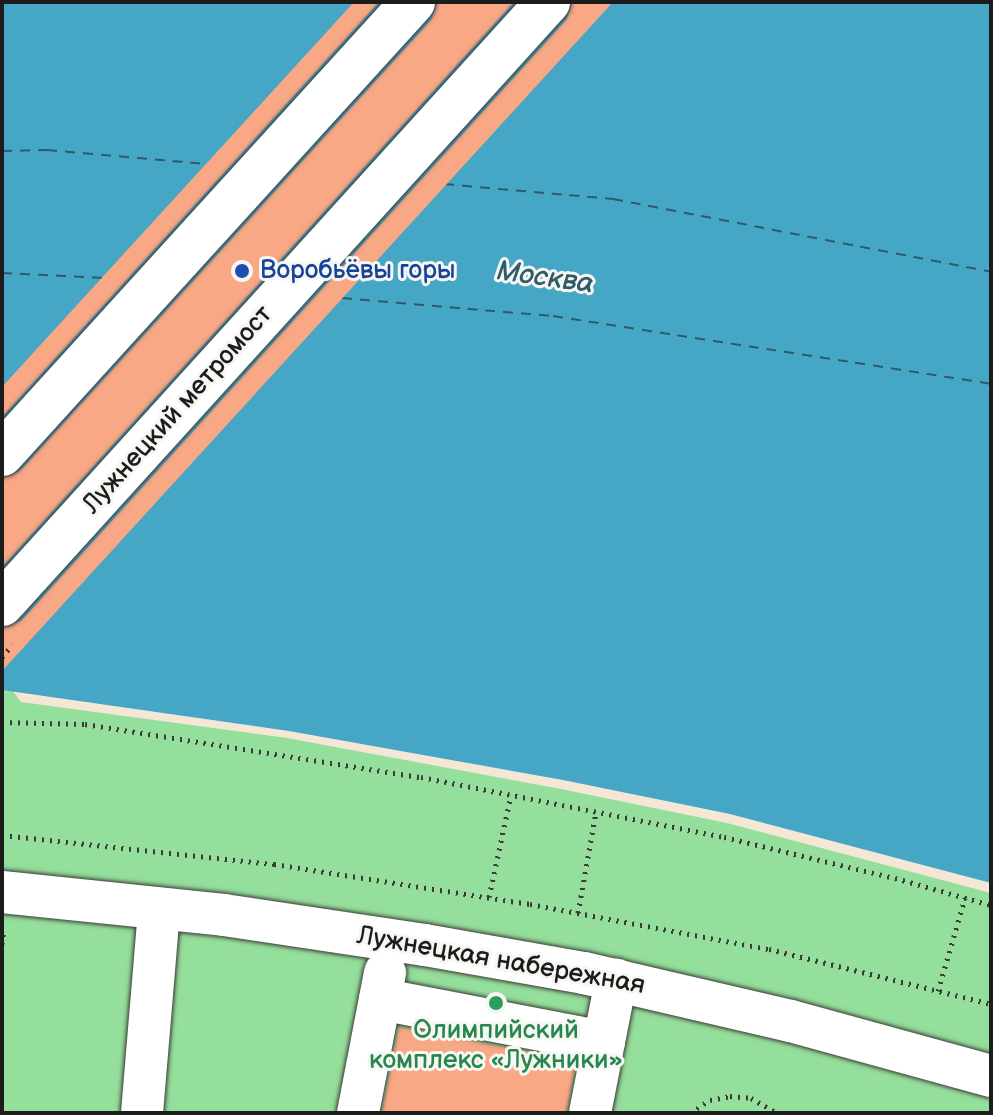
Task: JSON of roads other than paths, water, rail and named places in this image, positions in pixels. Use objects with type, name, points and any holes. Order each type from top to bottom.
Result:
[{"type":"main road","points":[[2,454],[413,2]]},
{"type":"main road","name":"Лужнецкий метромост","points":[[2,604],[548,2]]},
{"type":"street","name":"Лужнецкая набережная","points":[[2,892],[391,940],[616,980],[791,1021],[991,1076]]},
{"type":"street","points":[[142,1113],[159,909]]},
{"type":"street","points":[[358,1113],[391,940]]},
{"type":"street","points":[[590,1113],[616,980]]},
{"type":"street","points":[[380,999],[604,1042]]},
{"type":"water","name":"Москва","points":[[2,2],[991,2],[991,883],[730,814],[563,780],[289,731],[2,690]]},
{"type":"place","name":"Воробьёвы горы","points":[[242,271]]},
{"type":"place","name":"Олимпийский комплекс «Лужники»","points":[[496,1003]]}]
